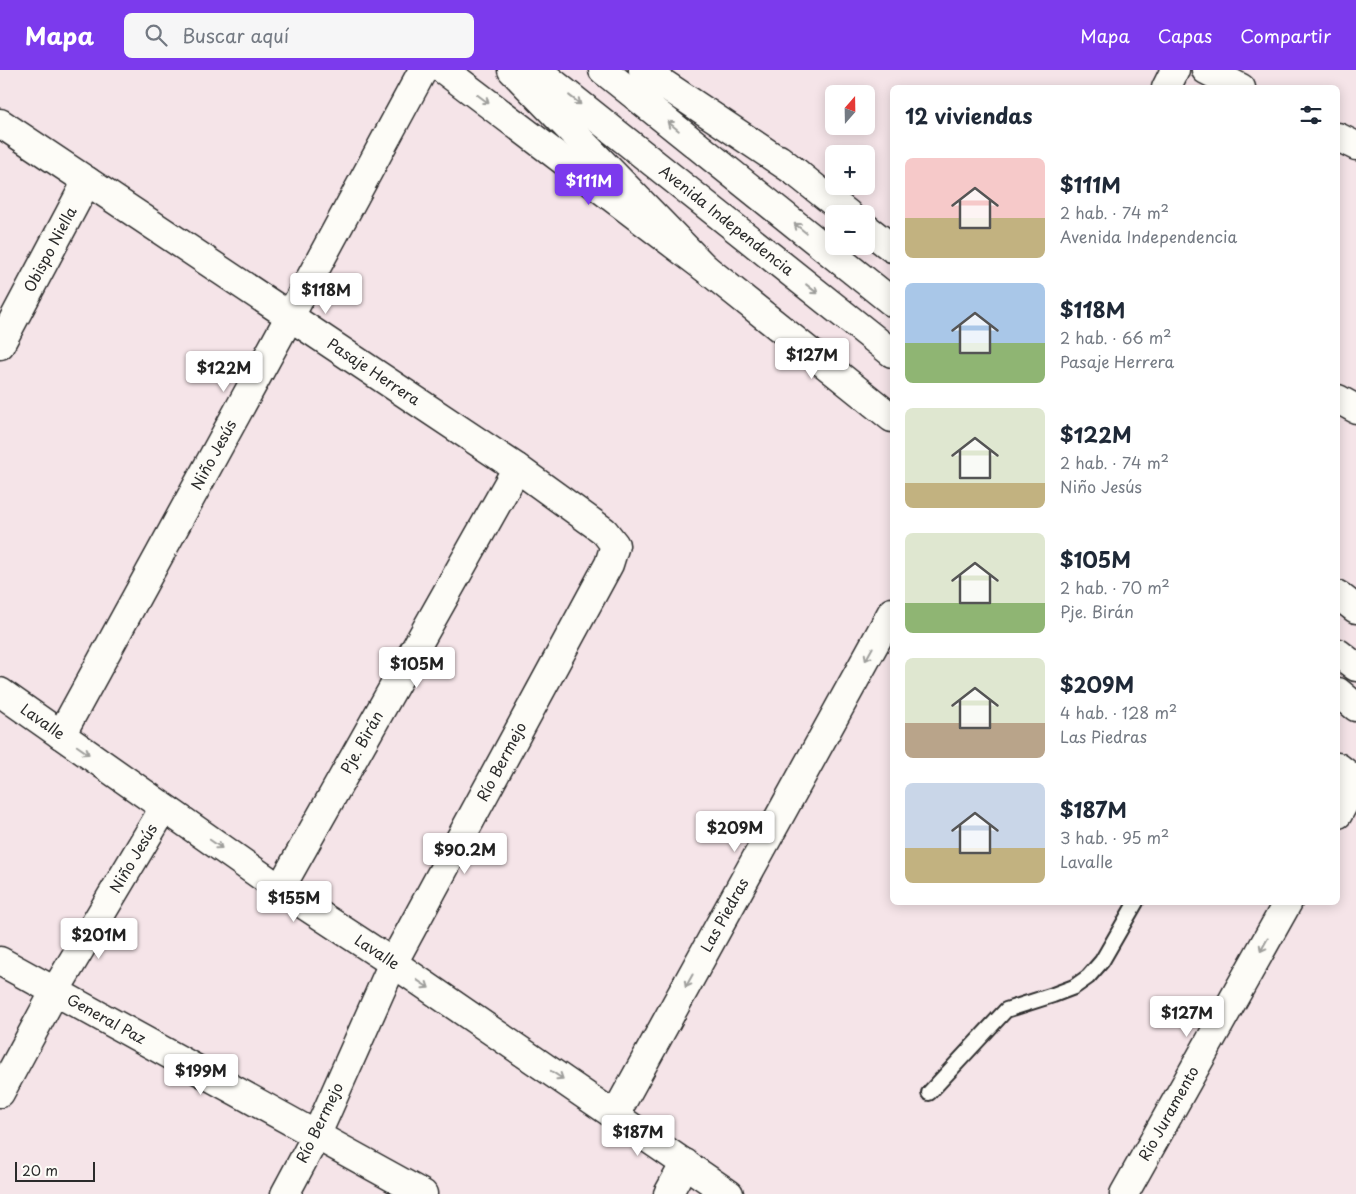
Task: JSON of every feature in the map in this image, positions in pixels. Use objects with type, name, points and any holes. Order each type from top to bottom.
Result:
[{"type":"main road","name":"Niño Jesús","points":[[61,734],[290,316],[422,70]]},
{"type":"main road","points":[[444,70],[705,268],[890,416]]},
{"type":"main road","points":[[512,70],[705,268]]},
{"type":"main road","name":"Avenida Independencia","points":[[537,70],[890,351]]},
{"type":"main road","points":[[603,70],[890,300]]},
{"type":"main road","points":[[643,70],[797,173]]},
{"type":"main road","points":[[661,70],[837,205]]},
{"type":"main road","points":[[1168,85],[1175,70]]},
{"type":"main road","points":[[1206,70],[1235,85]]},
{"type":"main road","name":"Pasaje Herrera","points":[[0,123],[518,468],[604,531],[615,546]]},
{"type":"main road","points":[[1340,138],[1356,146]]},
{"type":"main road","name":"Obispo Niella","points":[[0,345],[87,181]]},
{"type":"main road","points":[[875,235],[890,246]]},
{"type":"main road","points":[[1340,400],[1356,409]]},
{"type":"main road","name":"Pje. Birán","points":[[280,888],[518,468]]},
{"type":"main road","name":"Río Bermejo","points":[[284,1194],[316,1136],[393,963],[609,564],[615,546]]},
{"type":"main road","points":[[1340,597],[1356,609]]},
{"type":"main road","name":"Las Piedras","points":[[615,1115],[890,616]]},
{"type":"main road","points":[[1340,655],[1356,667]]},
{"type":"main road","name":"Lavalle","points":[[0,692],[280,888],[393,963],[730,1194]]},
{"type":"main road","points":[[1340,694],[1356,707]]},
{"type":"main road","points":[[1340,769],[1356,781],[1340,810]]},
{"type":"main road","name":"Niño Jesús","points":[[0,1093],[55,991],[164,808]]},
{"type":"main road","name":"Rio Juramento","points":[[1124,1194],[1286,905]]},
{"type":"main road","name":"General Paz","points":[[0,961],[423,1194]]},
{"type":"main road","points":[[668,1194],[685,1163]]},
{"type":"lane","points":[[929,1093],[1006,1010],[1074,987],[1088,977],[1102,962],[1134,905]]}]
